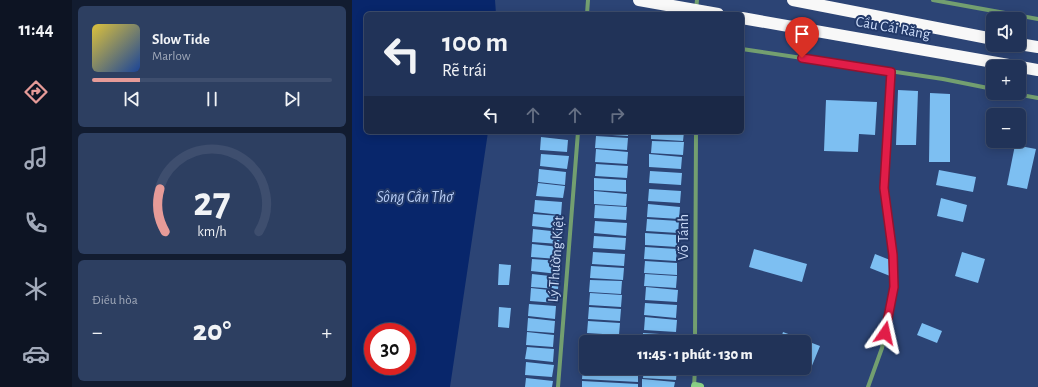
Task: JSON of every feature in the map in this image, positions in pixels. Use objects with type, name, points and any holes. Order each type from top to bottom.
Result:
[{"type":"highway","points":[[639,0],[707,12]]},
{"type":"highway","name":"Cầu Cái Răng","points":[[793,0],[986,38]]},
{"type":"highway","name":"Cầu Cái Răng","points":[[744,18],[1038,70]]},
{"type":"highway","points":[[1026,45],[1038,47]]},
{"type":"street","points":[[587,12],[588,0]]},
{"type":"street","points":[[696,0],[696,12]]},
{"type":"street","points":[[933,0],[1038,19]]},
{"type":"street","points":[[744,49],[944,79],[986,88]]},
{"type":"street","points":[[868,387],[882,348],[894,287],[893,255],[884,188],[891,72]]},
{"type":"street","points":[[1026,96],[1038,98]]},
{"type":"street","name":"Lý Thường Kiệt","points":[[558,387],[578,134]]},
{"type":"street","name":"Võ Tánh","points":[[695,335],[696,134]]},
{"type":"street","points":[[695,375],[696,387]]},
{"type":"water","name":"Sông Cần Thơ","points":[[352,0],[495,0],[496,12],[364,12],[364,134],[488,134],[450,387],[352,387]]},
{"type":"building","points":[[898,90],[918,91],[916,145],[896,145]]},
{"type":"building","points":[[930,93],[950,94],[950,162],[929,162]]},
{"type":"building","points":[[826,100],[877,102],[875,135],[859,134],[858,152],[824,151]]},
{"type":"building","points":[[596,134],[628,134],[628,136]]},
{"type":"building","points":[[651,134],[684,134],[683,141],[651,139]]},
{"type":"building","points":[[596,136],[628,138],[627,150],[595,148]]},
{"type":"building","points":[[541,137],[568,140],[567,152],[540,150]]},
{"type":"building","points":[[652,141],[684,142],[683,155],[651,153]]},
{"type":"building","points":[[1026,147],[1036,149],[1027,189],[1007,185],[1014,148]]},
{"type":"building","points":[[596,149],[628,152],[627,164],[595,162]]},
{"type":"building","points":[[541,154],[569,156],[567,169],[540,166]]},
{"type":"building","points":[[649,154],[682,157],[681,169],[649,167]]},
{"type":"building","points":[[596,164],[628,166],[627,178],[595,176]]},
{"type":"building","points":[[539,169],[566,172],[565,185],[538,182]]},
{"type":"building","points":[[939,170],[976,177],[973,192],[936,185]]},
{"type":"building","points":[[650,171],[682,173],[681,185],[649,183]]},
{"type":"building","points":[[594,178],[626,180],[626,192],[594,190]]},
{"type":"building","points":[[538,183],[565,186],[563,198],[536,196]]},
{"type":"building","points":[[649,189],[681,191],[680,203],[648,201]]},
{"type":"building","points":[[594,191],[627,194],[626,206],[594,204]]},
{"type":"building","points":[[941,198],[967,205],[963,222],[937,216]]},
{"type":"building","points":[[535,200],[562,202],[561,215],[534,212]]},
{"type":"building","points":[[648,204],[680,207],[679,219],[647,217]]},
{"type":"building","points":[[595,205],[627,207],[626,220],[594,218]]},
{"type":"building","points":[[533,214],[560,216],[559,229],[532,226]]},
{"type":"building","points":[[647,219],[679,221],[678,233],[646,231]]},
{"type":"building","points":[[595,221],[627,223],[626,236],[594,233]]},
{"type":"building","points":[[533,229],[560,232],[559,244],[532,242]]},
{"type":"building","points":[[645,233],[677,235],[677,247],[645,245]]},
{"type":"building","points":[[594,236],[626,238],[625,250],[593,248]]},
{"type":"building","points":[[532,244],[560,247],[558,259],[531,257]]},
{"type":"building","points":[[645,247],[677,249],[676,261],[644,259]]},
{"type":"building","points":[[754,249],[807,264],[802,282],[749,267]]},
{"type":"building","points":[[593,252],[625,254],[624,266],[592,264]]},
{"type":"building","points":[[962,252],[985,259],[978,283],[955,276]]},
{"type":"building","points":[[875,254],[895,262],[890,276],[870,268]]},
{"type":"building","points":[[532,259],[560,261],[558,274],[531,271]]},
{"type":"building","points":[[645,261],[677,263],[677,275],[644,273]]},
{"type":"building","points":[[499,264],[511,265],[509,285],[498,285]]},
{"type":"building","points":[[591,266],[624,268],[623,280],[590,278]]},
{"type":"building","points":[[532,274],[559,277],[558,289],[531,287]]},
{"type":"building","points":[[645,274],[677,276],[676,288],[644,286]]},
{"type":"building","points":[[590,280],[622,281],[621,294],[589,292]]},
{"type":"building","points":[[646,287],[678,290],[677,302],[645,300]]},
{"type":"building","points":[[531,288],[558,291],[557,303],[530,301]]},
{"type":"building","points":[[590,293],[622,295],[621,307],[589,305]]},
{"type":"building","points":[[645,303],[677,305],[676,318],[644,315]]},
{"type":"building","points":[[529,304],[556,306],[555,319],[528,316]]},
{"type":"building","points":[[499,307],[511,308],[509,328],[498,327]]},
{"type":"building","points":[[589,307],[621,309],[620,321],[588,319]]},
{"type":"building","points":[[645,317],[677,320],[676,332],[644,330]]},
{"type":"building","points":[[528,318],[555,321],[554,333],[527,331]]},
{"type":"building","points":[[588,321],[620,323],[619,335],[587,333]]},
{"type":"building","points":[[922,323],[942,331],[937,343],[917,335]]},
{"type":"building","points":[[527,332],[554,335],[553,347],[526,345]]},
{"type":"building","points":[[783,332],[791,335],[782,335]]},
{"type":"building","points":[[643,333],[676,335],[643,335]]},
{"type":"building","points":[[811,343],[820,346],[811,368]]},
{"type":"building","points":[[527,347],[554,349],[553,362],[525,359]]},
{"type":"building","points":[[526,362],[554,365],[552,377],[525,375]]},
{"type":"building","points":[[582,375],[638,375],[638,382],[582,379]]},
{"type":"building","points":[[643,375],[676,375],[676,380],[643,378]]},
{"type":"building","points":[[526,378],[553,381],[552,387],[525,387]]},
{"type":"building","points":[[642,379],[675,382],[674,387],[642,387]]},
{"type":"building","points":[[582,381],[638,384],[638,387],[582,387]]},
{"type":"route","points":[[802,58],[891,72],[884,188],[893,255],[894,287],[885,333]]}]
